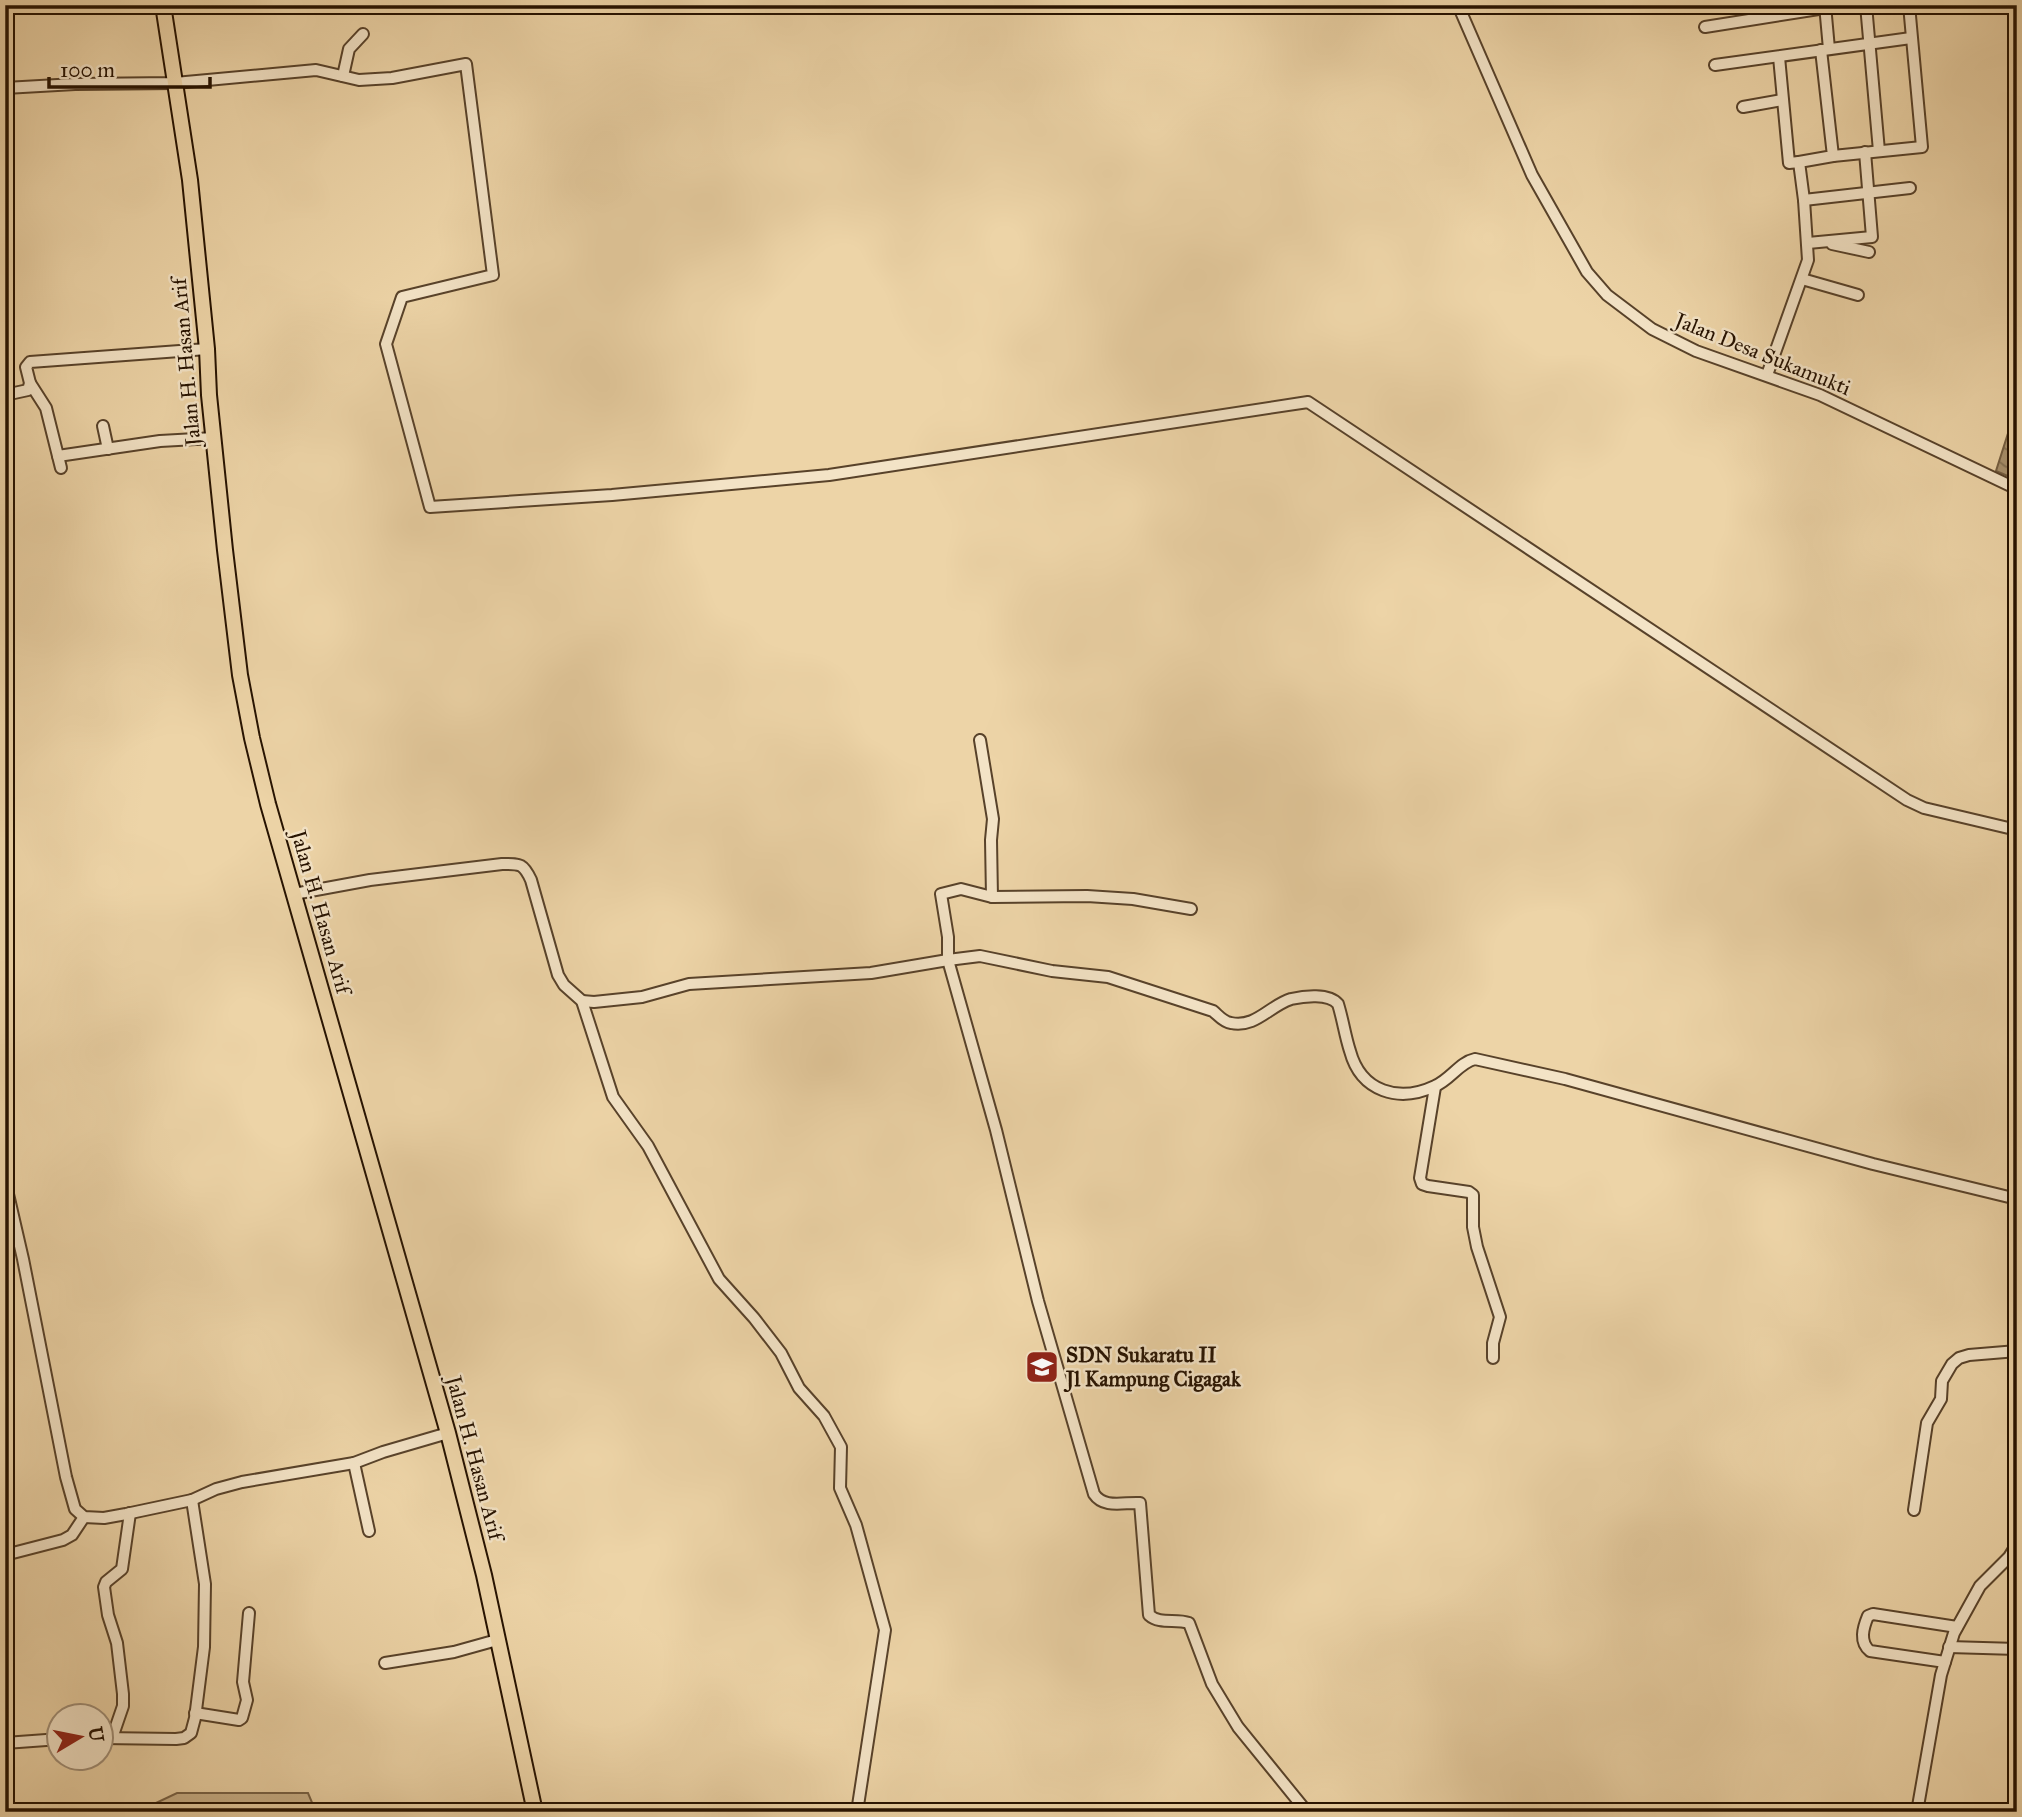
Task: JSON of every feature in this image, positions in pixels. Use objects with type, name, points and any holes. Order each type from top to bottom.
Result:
[{"type":"main road","name":"Jalan H. Hasan Arif","points":[[163,5],[190,180],[225,550],[246,706],[268,804],[448,1433],[484,1576],[535,1812]]},
{"type":"street","name":"Jalan Desa Sukamukti","points":[[1458,5],[1532,175],[1582,263],[1607,296],[1652,329],[1696,351],[1820,395],[2017,489]]},
{"type":"street","points":[[1866,5],[1879,151]]},
{"type":"street","points":[[1779,57],[1789,163],[1922,147],[1909,5]]},
{"type":"street","points":[[1705,27],[1825,7],[1825,49],[1833,156]]},
{"type":"street","points":[[343,76],[349,49],[363,34]]},
{"type":"street","points":[[1715,65],[1911,38]]},
{"type":"street","points":[[5,88],[316,70],[359,79],[392,78],[466,64],[493,275],[401,297],[386,344],[430,508],[829,475],[1308,402],[1907,800],[1924,808],[2017,830]]},
{"type":"street","points":[[1743,107],[1782,100]]},
{"type":"street","points":[[1808,243],[1872,237],[1865,152]]},
{"type":"street","points":[[1767,375],[1808,260],[1799,162]]},
{"type":"street","points":[[1804,200],[1910,188]]},
{"type":"street","points":[[1823,242],[1869,253]]},
{"type":"street","points":[[1802,279],[1858,295]]},
{"type":"street","points":[[61,468],[46,408],[30,383],[26,367],[30,362],[208,349]]},
{"type":"street","points":[[5,396],[26,391],[30,383]]},
{"type":"street","points":[[103,426],[108,449]]},
{"type":"street","points":[[58,456],[160,441],[214,438]]},
{"type":"street","points":[[980,740],[993,819],[992,897]]},
{"type":"street","points":[[294,894],[370,880],[502,864],[525,868],[531,880],[558,975],[564,985],[582,1001],[613,1097],[648,1146],[719,1279],[781,1353],[799,1388],[824,1416],[841,1447],[840,1488],[856,1525],[885,1630],[858,1812]]},
{"type":"street","points":[[1191,909],[1133,899],[1087,895],[992,897],[961,888],[941,894],[948,937],[948,960],[996,1130],[1042,1314],[1094,1494],[1104,1503],[1140,1503],[1149,1615],[1158,1621],[1181,1620],[1189,1623],[1212,1684],[1238,1727],[1307,1812]]},
{"type":"street","points":[[582,1001],[642,997],[689,984],[871,973],[980,957],[1052,971],[1108,977],[1213,1011],[1233,1024],[1255,1020],[1292,999],[1329,998],[1338,1004],[1350,1053],[1358,1070],[1370,1085],[1386,1092],[1420,1092],[1446,1080],[1470,1060],[1486,1062],[1565,1079],[1873,1164],[2017,1199]]},
{"type":"street","points":[[1435,1087],[1420,1178],[1422,1184],[1428,1186],[1469,1192],[1473,1195],[1473,1227],[1477,1247],[1500,1317],[1493,1343],[1493,1358]]},
{"type":"street","points":[[5,1181],[66,1477],[75,1509],[84,1517],[130,1513],[192,1500],[216,1489],[242,1482],[354,1463],[448,1433]]},
{"type":"street","points":[[1914,1510],[1927,1423],[1941,1399],[1942,1381],[1952,1364],[1969,1355],[2017,1351]]},
{"type":"street","points":[[354,1463],[369,1531]]},
{"type":"street","points":[[116,1738],[184,1738],[191,1733],[204,1647],[205,1584],[192,1500]]},
{"type":"street","points":[[116,1720],[123,1706],[123,1694],[117,1643],[108,1615],[104,1587],[106,1582],[122,1569],[130,1513]]},
{"type":"street","points":[[5,1555],[69,1538],[84,1517]]},
{"type":"street","points":[[1917,1812],[1939,1688],[1957,1627],[1980,1586],[2009,1557],[2017,1544]]},
{"type":"street","points":[[195,1713],[239,1720],[242,1718],[247,1700],[243,1682],[249,1614]]},
{"type":"street","points":[[1945,1662],[1870,1651],[1864,1642],[1864,1625],[1872,1614],[1957,1627]]},
{"type":"street","points":[[386,1663],[454,1652],[497,1640]]},
{"type":"street","points":[[1950,1647],[2017,1648]]},
{"type":"street","points":[[5,1742],[46,1740]]},
{"type":"shaded area","points":[[177,1793],[308,1793],[316,1812],[137,1812]]},
{"type":"water","points":[[2017,405],[2017,480],[1996,471]]},
{"type":"place","name":"SDN Sukaratu II Jl Kampung Cigagak","points":[[1042,1367]]}]
